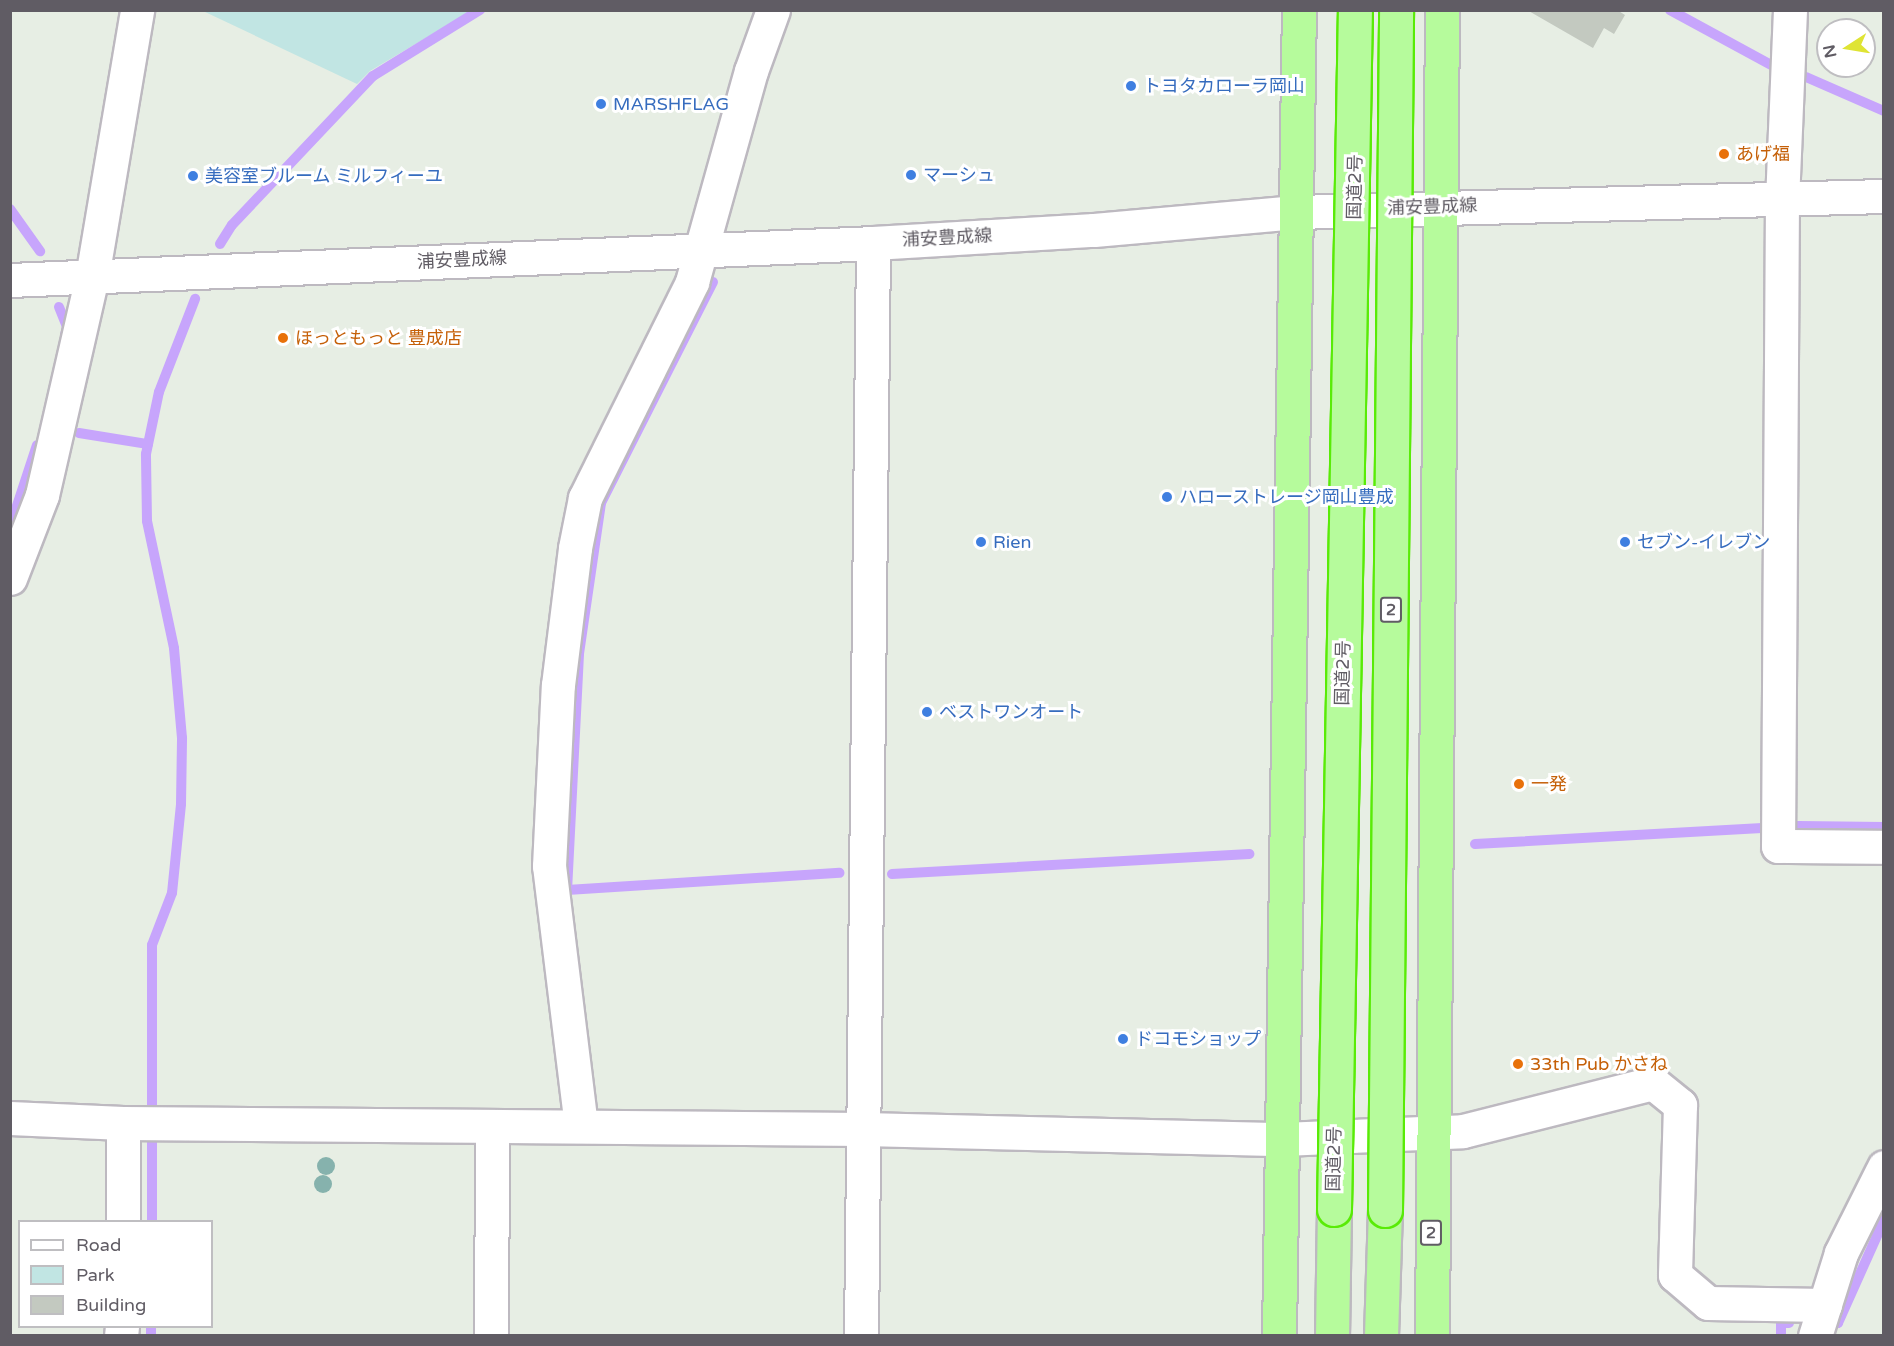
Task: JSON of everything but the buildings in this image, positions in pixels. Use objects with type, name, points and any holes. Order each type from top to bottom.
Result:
[{"type":"highway","points":[[1279,1335],[1299,10]]},
{"type":"highway","name":"国道2号","points":[[1332,1335],[1355,10]]},
{"type":"highway","name":"2","points":[[1381,1335],[1385,1210],[1396,10]]},
{"type":"highway","name":"2","points":[[1432,1335],[1431,1131],[1442,10]]},
{"type":"street","points":[[10,578],[42,495],[92,277],[137,10]]},
{"type":"street","points":[[581,1126],[549,866],[558,685],[575,548],[585,498],[692,282],[751,71],[773,10]]},
{"type":"street","points":[[1790,10],[1782,198],[1778,846],[1884,847]]},
{"type":"street","name":"浦安豊成線","points":[[10,280],[873,243],[1094,230],[1296,212],[1884,196]]},
{"type":"street","points":[[861,1335],[873,243]]},
{"type":"street","points":[[10,1118],[141,1123],[864,1129],[1283,1139],[1491,1127],[1653,1083],[1680,1106],[1675,1275],[1708,1303],[1820,1320],[1841,1253],[1884,1167]]},
{"type":"street","points":[[123,1220],[141,1123]]},
{"type":"street","points":[[491,1335],[492,1126]]},
{"type":"green space","points":[[203,11],[471,11],[370,71],[357,84]]},
{"type":"waterway","points":[[220,244],[232,225],[373,76],[480,10]]},
{"type":"waterway","points":[[1670,10],[1773,66]]},
{"type":"waterway","points":[[1806,77],[1884,111]]},
{"type":"waterway","points":[[10,209],[40,251]]},
{"type":"waterway","points":[[713,282],[601,503],[579,654],[567,890],[839,873]]},
{"type":"waterway","points":[[152,1220],[152,945],[172,893],[181,804],[182,738],[174,648],[147,521],[146,454],[159,392],[195,299]]},
{"type":"waterway","points":[[59,307],[67,327],[65,335]]},
{"type":"waterway","points":[[79,433],[148,444]]},
{"type":"waterway","points":[[10,527],[37,445]]},
{"type":"waterway","points":[[1475,844],[1799,826],[1884,827]]},
{"type":"waterway","points":[[892,874],[1249,854]]},
{"type":"waterway","points":[[1832,1323],[1838,1323],[1884,1220]]},
{"type":"waterway","points":[[1781,1336],[1781,1323],[1789,1323]]},
{"type":"waterway","points":[[151,1328],[151,1336]]},
{"type":"place","name":"トヨタカローラ岡山","points":[[1131,86]]},
{"type":"place","name":"MARSHFLAG","points":[[601,104]]},
{"type":"place","name":"あげ福","points":[[1724,154]]},
{"type":"place","name":"マーシュ","points":[[911,175]]},
{"type":"place","name":"美容室ブルーム ミルフィーユ","points":[[193,176]]},
{"type":"place","name":"ほっともっと 豊成店","points":[[283,338]]},
{"type":"place","name":"ハローストレージ岡山豊成","points":[[1167,497]]},
{"type":"place","name":"Rien","points":[[981,542]]},
{"type":"place","name":"セブン-イレブン","points":[[1625,542]]},
{"type":"place","name":"ベストワンオート","points":[[927,712]]},
{"type":"place","name":"一発","points":[[1519,784]]},
{"type":"place","name":"ドコモショップ","points":[[1123,1039]]},
{"type":"place","name":"33th Pub かさね","points":[[1518,1064]]}]
